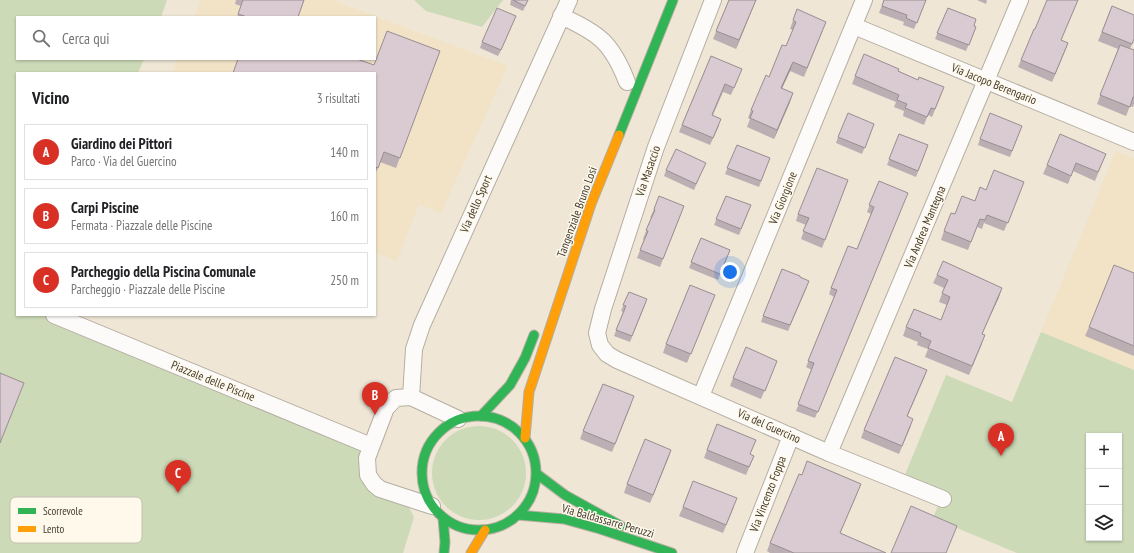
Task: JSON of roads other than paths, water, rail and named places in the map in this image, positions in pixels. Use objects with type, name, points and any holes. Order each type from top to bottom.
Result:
[{"type":"main road","name":"Tangenziale Bruno Losi","points":[[525,438],[529,392],[591,204],[673,0]]},
{"type":"main road","points":[[481,416],[510,385],[525,358],[537,328]]},
{"type":"main road","points":[[481,416],[494,417],[510,424],[525,438],[535,456],[538,474],[534,492],[526,508],[513,520],[491,530],[474,531],[458,527],[443,518],[432,506],[425,493],[422,475],[424,458],[431,442],[443,428],[458,419],[481,416]]},
{"type":"main road","name":"Via Baldassarre Peruzzi","points":[[538,474],[565,495],[587,508],[670,552]]},
{"type":"main road","name":"Via Baldassarre Peruzzi","points":[[518,515],[564,519],[670,552]]},
{"type":"main road","points":[[443,518],[445,542],[444,553]]},
{"type":"main road","points":[[471,553],[485,530]]},
{"type":"street","name":"Via dello Sport","points":[[411,397],[414,349],[422,325],[569,0]]},
{"type":"street","name":"Via Masaccio","points":[[600,345],[597,333],[603,309],[641,191],[656,147],[712,0]]},
{"type":"street","name":"Via Giorgione","points":[[701,396],[864,0]]},
{"type":"street","name":"Via Andrea Mantegna","points":[[829,453],[1020,0]]},
{"type":"street","points":[[561,16],[584,26],[599,37],[612,50],[628,80]]},
{"type":"street","name":"Via Jacopo Berengario","points":[[854,26],[1134,142]]},
{"type":"street","name":"Piazzale delle Piscine","points":[[56,316],[371,446]]},
{"type":"street","name":"Via del Guercino","points":[[600,345],[607,354],[617,360],[829,453],[943,499]]},
{"type":"street","points":[[432,506],[380,489],[374,484],[368,475],[367,458],[386,408],[396,398],[411,397],[458,419]]},
{"type":"street","name":"Via Vincenzo Foppa","points":[[745,553],[791,436]]},
{"type":"place","name":"Carpi Piscine","points":[[375,415]]},
{"type":"place","name":"Giardino dei Pittori","points":[[1001,456]]},
{"type":"place","name":"Parcheggio della Piscina Comunale","points":[[178,493]]}]
